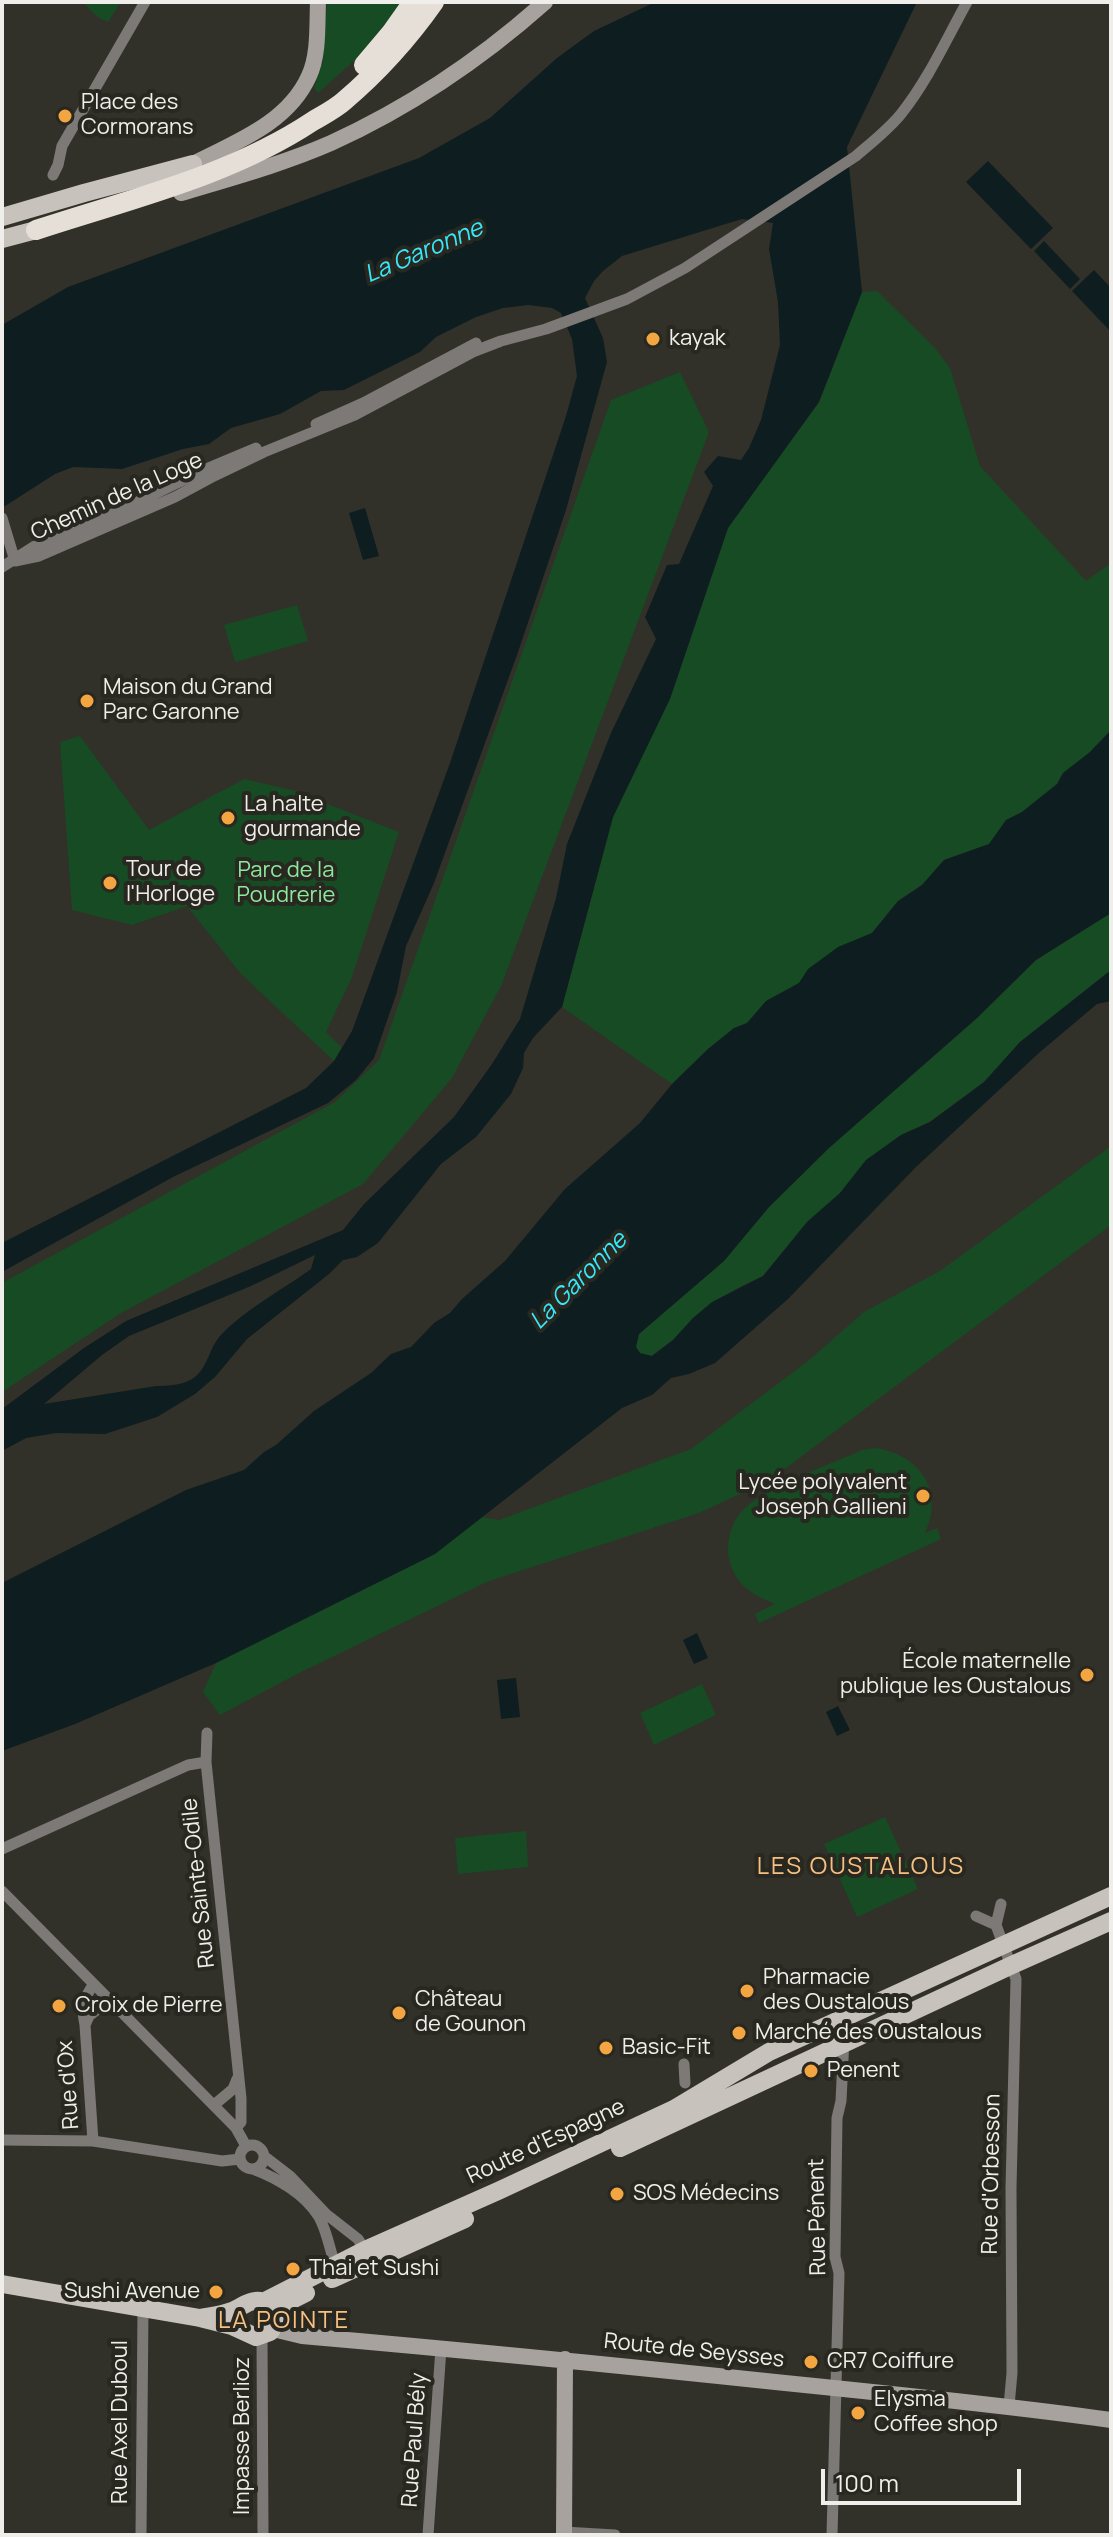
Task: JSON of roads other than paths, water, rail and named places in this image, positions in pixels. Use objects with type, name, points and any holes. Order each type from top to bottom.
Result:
[{"type":"highway","points":[[193,164],[243,151],[259,143],[334,92],[369,60],[413,2]]},
{"type":"highway","points":[[36,230],[212,172],[286,139],[342,102],[408,38],[434,2]]},
{"type":"main road","points":[[2,217],[193,164],[270,123],[291,105],[310,74],[318,2]]},
{"type":"main road","points":[[2,239],[173,196],[330,143],[430,90],[475,59],[545,2]]},
{"type":"main road","points":[[2,206],[29,202],[48,204]]},
{"type":"main road","name":"Route d'Espagne","points":[[200,2318],[263,2318],[340,2270],[674,2109],[769,2052],[1111,1896]]},
{"type":"main road","name":"Route d'Espagne","points":[[365,2257],[842,2046],[1111,1921]]},
{"type":"main road","points":[[2,2284],[200,2318],[242,2330],[239,2318],[263,2318]]},
{"type":"main road","name":"Route de Seysses","points":[[263,2318],[302,2336],[565,2359],[1009,2406],[1111,2420]]},
{"type":"main road","points":[[564,2533],[565,2359]]},
{"type":"street","points":[[53,175],[62,146],[145,2]]},
{"type":"street","name":"Chemin de la Loge","points":[[2,567],[39,556],[175,497],[264,452],[355,415],[475,351],[655,286],[856,156],[900,115],[928,76],[967,2]]},
{"type":"street","points":[[4,524],[15,561]]},
{"type":"street","name":"Rue Sainte-Odile","points":[[207,1733],[206,1762],[241,2122],[236,2128]]},
{"type":"street","points":[[2,1849],[188,1765],[206,1762]]},
{"type":"street","points":[[2,1891],[214,2105],[236,2128],[246,2146]]},
{"type":"street","points":[[1001,1904],[996,1925],[1004,1945]]},
{"type":"street","points":[[976,1916],[996,1925]]},
{"type":"street","name":"Rue d'Orbesson","points":[[1004,1945],[1016,1979],[1011,2188],[1012,2373],[1009,2406]]},
{"type":"street","name":"Rue d'Ox","points":[[93,1985],[81,2008],[85,2025],[93,2141]]},
{"type":"street","name":"Rue d'Ox","points":[[85,2025],[89,2016],[108,2001]]},
{"type":"street","points":[[842,2046],[845,2018]]},
{"type":"street","name":"Rue Pénent","points":[[832,2535],[839,2273],[835,2257],[837,2118],[841,2101],[842,2046]]},
{"type":"street","points":[[684,2064],[685,2083]]},
{"type":"street","points":[[214,2105],[233,2089],[237,2078]]},
{"type":"street","points":[[2,2140],[93,2141],[222,2161],[240,2159]]},
{"type":"street","points":[[340,2270],[320,2218],[286,2185],[246,2168],[240,2159],[246,2146],[258,2146],[264,2156],[290,2176],[326,2214],[358,2239],[365,2257]]},
{"type":"street","points":[[253,2169],[262,2164],[264,2156]]},
{"type":"street","name":"Rue Axel Duboul","points":[[141,2535],[143,2309]]},
{"type":"street","name":"Impasse Berlioz","points":[[263,2318],[263,2535]]},
{"type":"street","name":"Rue Paul Bély","points":[[428,2535],[441,2348]]},
{"type":"street","points":[[564,2533],[615,2535]]},
{"type":"water","name":"La Garonne","points":[[655,2],[917,2],[847,147],[862,292],[819,402],[728,528],[670,699],[613,817],[562,1007],[533,1038],[524,1053],[523,1068],[511,1094],[476,1137],[441,1164],[378,1243],[357,1257],[343,1260],[247,1339],[215,1377],[195,1394],[157,1417],[105,1434],[56,1433],[26,1438],[2,1451],[2,1409],[84,1348],[126,1321],[343,1230],[364,1204],[454,1117],[492,1064],[520,1019],[556,898],[567,844],[611,733],[656,639],[645,617],[667,565],[679,564],[713,486],[704,472],[718,456],[741,460],[749,448],[761,420],[780,345],[778,302],[769,249],[773,223],[742,219],[622,256],[594,281],[585,298],[603,338],[607,362],[566,510],[434,883],[406,946],[397,992],[374,1058],[356,1080],[328,1103],[173,1177],[2,1272],[2,1243],[306,1088],[334,1061],[352,1031],[450,763],[577,376],[572,339],[561,313],[552,308],[529,305],[503,308],[476,317],[436,337],[420,352],[344,390],[321,391],[280,414],[231,428],[209,444],[122,469],[73,467],[55,474],[2,508],[2,325],[68,287],[419,158],[490,118],[557,58],[594,31]],"holes":[[[315,1255],[311,1269],[230,1326],[217,1340],[201,1370],[189,1381],[44,1404],[129,1336],[251,1286]]]},
{"type":"water","points":[[988,161],[1053,228],[1031,249],[966,182]]},
{"type":"water","points":[[1044,241],[1080,279],[1070,289],[1034,251]]},
{"type":"water","points":[[1094,270],[1111,288],[1111,332],[1072,291]]},
{"type":"water","points":[[365,508],[379,556],[363,560],[349,513]]},
{"type":"water","name":"La Garonne","points":[[1111,730],[1111,913],[1036,960],[977,1018],[829,1148],[769,1207],[724,1261],[639,1334],[636,1347],[640,1353],[652,1356],[712,1302],[763,1276],[807,1222],[840,1193],[866,1160],[901,1135],[930,1122],[984,1082],[1020,1042],[1111,970],[1111,1001],[1097,1004],[1040,1052],[916,1167],[788,1299],[715,1363],[671,1378],[652,1395],[622,1408],[435,1554],[216,1663],[75,1724],[2,1751],[2,1583],[186,1490],[244,1470],[314,1411],[371,1373],[391,1354],[411,1347],[505,1261],[565,1189],[640,1123],[672,1084],[708,1049],[734,1028],[747,1023],[766,1001],[799,983],[808,969],[838,947],[872,933],[898,901],[922,885],[944,860],[989,844],[1006,820],[1022,812],[1057,784],[1063,773]]},
{"type":"water","points":[[697,1633],[708,1658],[694,1664],[683,1640]]},
{"type":"water","points":[[516,1678],[520,1717],[501,1719],[497,1680]]},
{"type":"water","points":[[838,1706],[850,1730],[837,1736],[826,1712]]},
{"type":"place","name":"Place des Cormorans","points":[[65,116]]},
{"type":"place","name":"kayak","points":[[653,339]]},
{"type":"place","name":"Maison du Grand Parc Garonne","points":[[87,701]]},
{"type":"place","name":"La halte gourmande","points":[[228,818]]},
{"type":"place","name":"Tour de l'Horloge","points":[[110,883]]},
{"type":"place","name":"Lycée polyvalent Joseph Gallieni","points":[[923,1496]]},
{"type":"place","name":"École maternelle publique les Oustalous","points":[[1087,1675]]},
{"type":"place","name":"Pharmacie des Oustalous","points":[[747,1991]]},
{"type":"place","name":"Croix de Pierre","points":[[59,2006]]},
{"type":"place","name":"Château de Gounon","points":[[399,2013]]},
{"type":"place","name":"Marché des Oustalous","points":[[739,2033]]},
{"type":"place","name":"Basic-Fit","points":[[606,2048]]},
{"type":"place","name":"Penent","points":[[811,2071]]},
{"type":"place","name":"SOS Médecins","points":[[617,2194]]},
{"type":"place","name":"Thai et Sushi","points":[[293,2269]]},
{"type":"place","name":"Sushi Avenue","points":[[216,2292]]},
{"type":"place","name":"CR7 Coiffure","points":[[811,2362]]},
{"type":"place","name":"Elysma Coffee shop","points":[[858,2413]]},
{"type":"district","name":"LES OUSTALOUS","points":[[861,1867]]},
{"type":"district","name":"LA POINTE","points":[[284,2321]]},
{"type":"park label","name":"Parc de la Poudrerie","points":[[286,884]]}]
